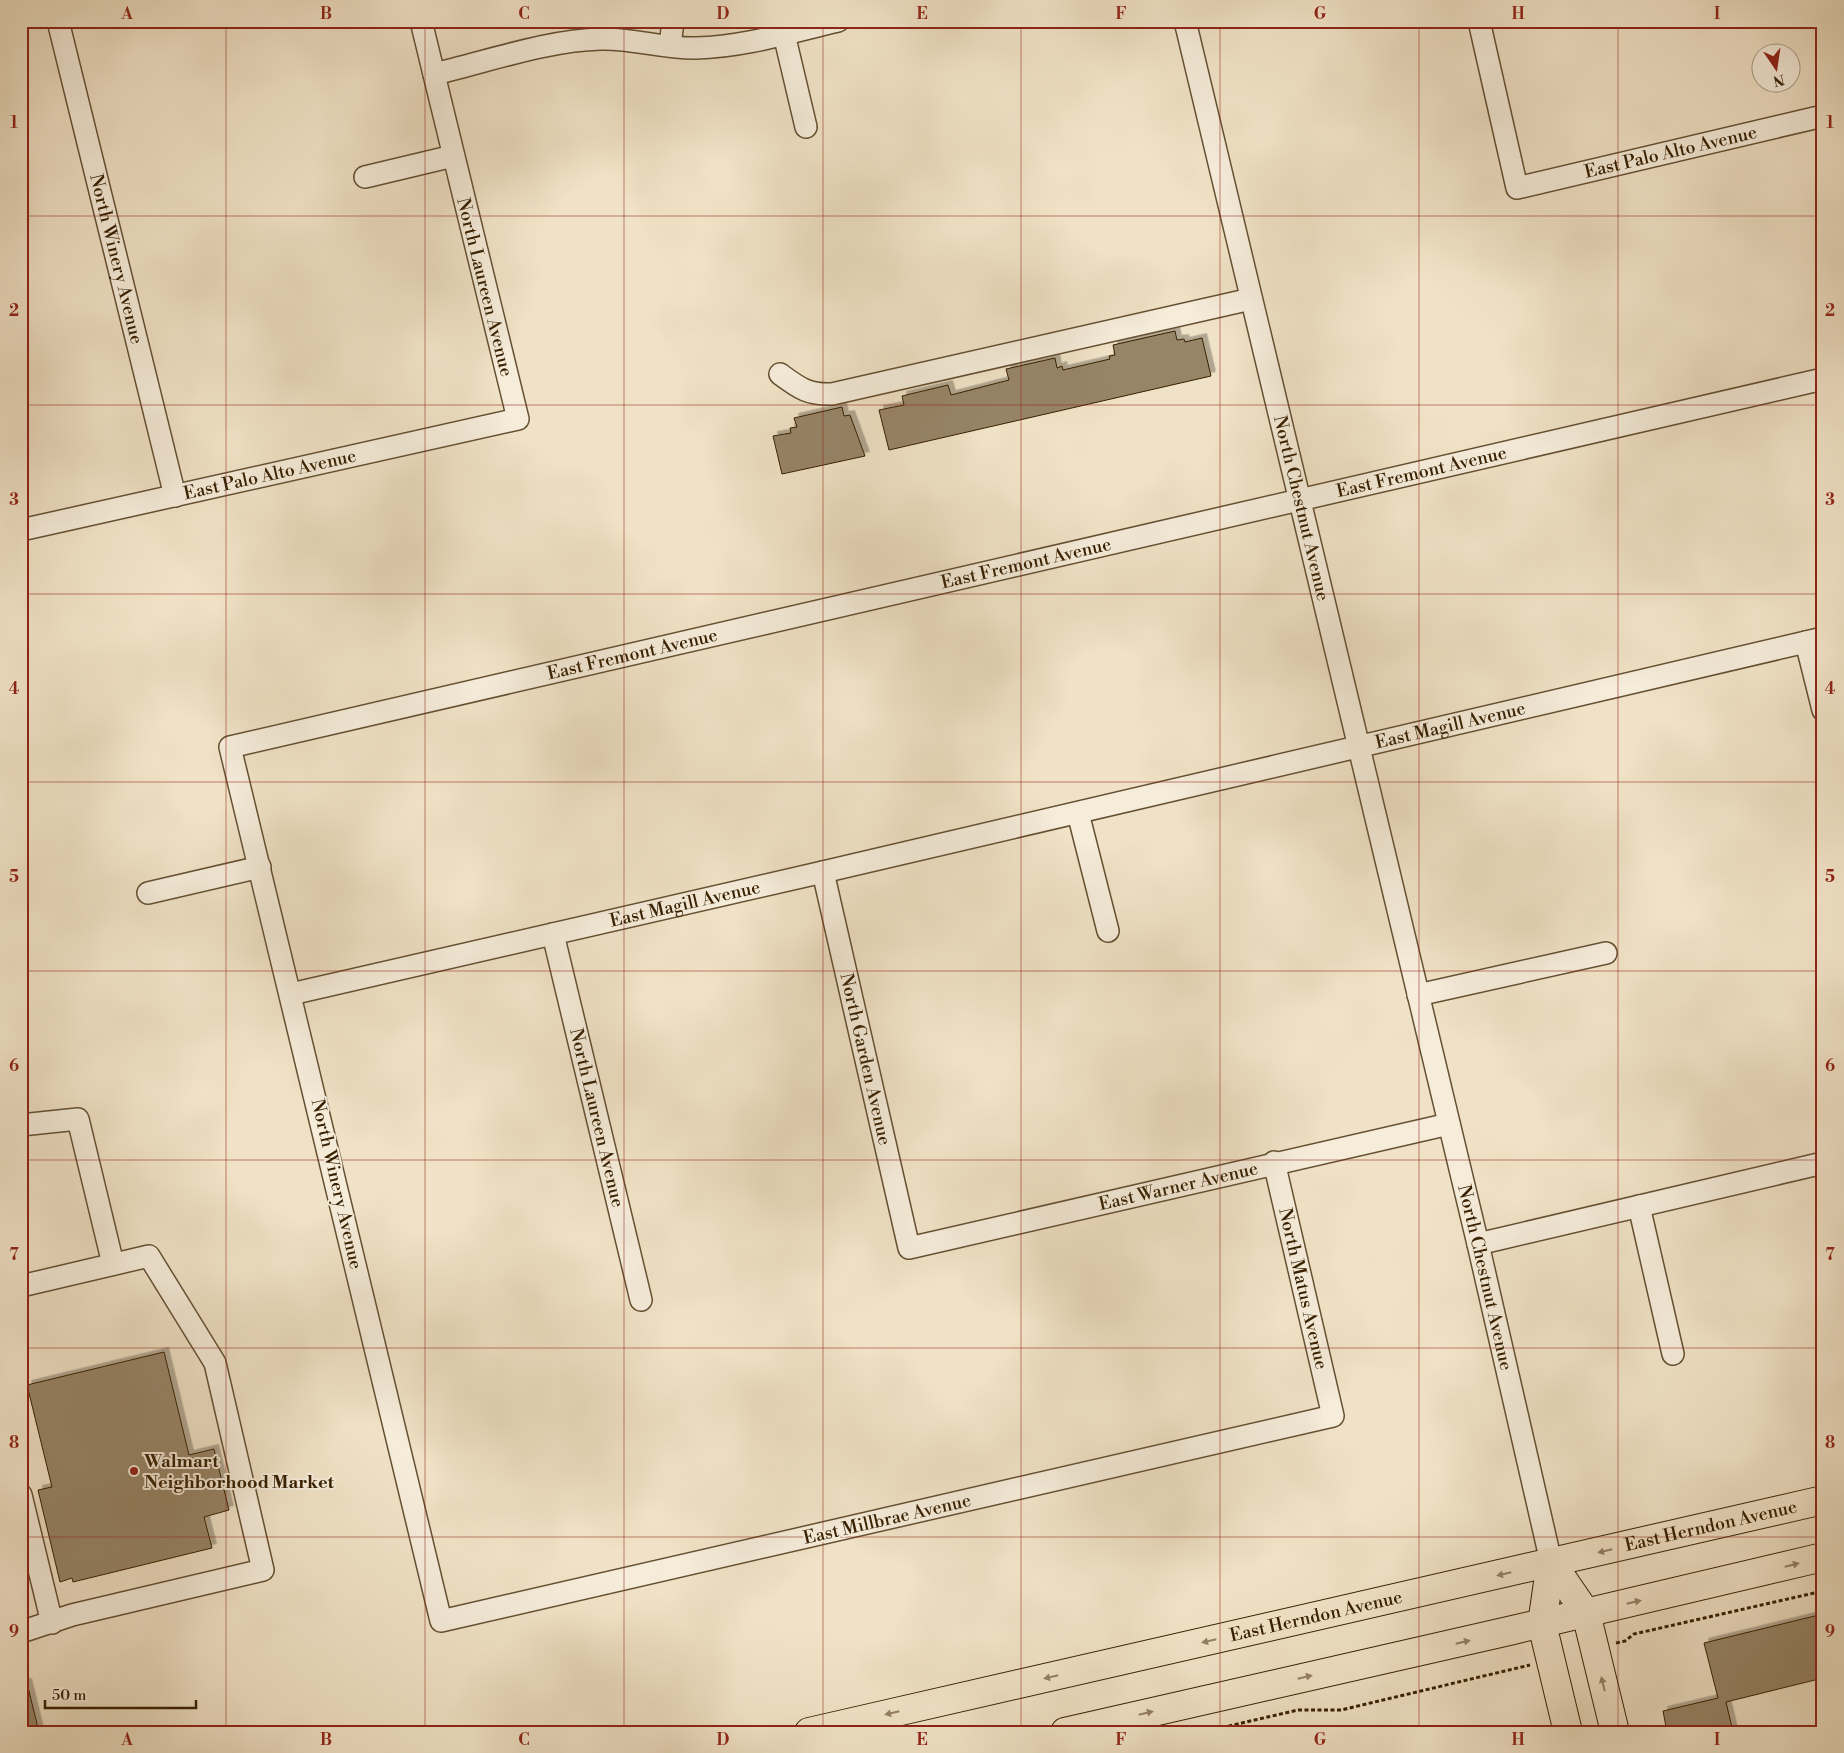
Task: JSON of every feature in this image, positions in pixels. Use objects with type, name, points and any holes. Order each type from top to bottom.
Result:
[{"type":"main road","name":"East Herndon Avenue","points":[[809,1732],[1823,1500]]},
{"type":"main road","points":[[1065,1732],[1542,1624],[1823,1557]]},
{"type":"main road","name":"North Chestnut Avenue","points":[[1551,1562],[1586,1613],[1615,1732]]},
{"type":"main road","name":"North Chestnut Avenue","points":[[1551,1562],[1542,1624],[1568,1732]]},
{"type":"street","name":"North Winery Avenue","points":[[58,21],[174,496]]},
{"type":"street","name":"North Laureen Avenue","points":[[421,21],[452,156],[518,419]]},
{"type":"street","points":[[670,46],[673,21]]},
{"type":"street","points":[[434,74],[567,42],[618,39],[670,46],[716,47],[838,21]]},
{"type":"street","name":"North Chestnut Avenue","points":[[1185,21],[1478,1244],[1551,1562]]},
{"type":"street","name":"East Palo Alto Avenue","points":[[1479,21],[1517,188],[1823,116]]},
{"type":"street","points":[[784,34],[806,127]]},
{"type":"street","points":[[364,177],[452,156]]},
{"type":"street","points":[[780,374],[796,386],[815,395],[832,394],[1251,299]]},
{"type":"street","name":"East Fremont Avenue","points":[[230,747],[1823,379]]},
{"type":"street","name":"East Palo Alto Avenue","points":[[21,530],[518,419]]},
{"type":"street","points":[[1815,640],[1823,710]]},
{"type":"street","name":"East Magill Avenue","points":[[291,994],[1078,813],[1815,640]]},
{"type":"street","name":"North Winery Avenue","points":[[230,747],[441,1621]]},
{"type":"street","points":[[1078,813],[1108,931]]},
{"type":"street","points":[[148,893],[260,867]]},
{"type":"street","name":"North Garden Avenue","points":[[823,872],[909,1248]]},
{"type":"street","name":"North Laureen Avenue","points":[[554,934],[640,1300]]},
{"type":"street","points":[[1418,995],[1606,953]]},
{"type":"street","points":[[21,1125],[78,1119],[113,1264]]},
{"type":"street","name":"East Warner Avenue","points":[[909,1248],[1274,1162],[1448,1124]]},
{"type":"street","name":"North Matus Avenue","points":[[1274,1162],[1333,1416]]},
{"type":"street","points":[[1478,1244],[1823,1163]]},
{"type":"street","points":[[1639,1206],[1673,1354]]},
{"type":"street","points":[[21,1286],[150,1256],[215,1362],[263,1570],[72,1615],[21,1632]]},
{"type":"street","name":"East Millbrae Avenue","points":[[441,1621],[1333,1416]]},
{"type":"street","points":[[21,1496],[52,1623]]},
{"type":"path","points":[[1624,1641],[1634,1634],[1823,1591]]},
{"type":"path","points":[[1203,1732],[1298,1710],[1341,1710],[1524,1667]]},
{"type":"building","points":[[1175,331],[1177,340],[1184,339],[1185,342],[1202,338],[1211,376],[889,450],[879,410],[904,405],[902,396],[948,385],[951,395],[1009,380],[1006,369],[1055,358],[1057,368],[1062,366],[1063,370],[1110,359],[1109,356],[1115,355],[1113,345]]},
{"type":"building","points":[[842,407],[844,416],[850,415],[865,456],[782,474],[773,436],[791,433],[790,428],[797,427],[794,418]]},
{"type":"building","name":"Walmart Neighborhood Market","points":[[164,1352],[189,1455],[214,1449],[229,1510],[204,1517],[212,1548],[73,1582],[72,1578],[60,1582],[38,1490],[52,1487],[27,1385]]},
{"type":"building","points":[[1823,1614],[1823,1678],[1726,1702],[1733,1732],[1667,1732],[1663,1711],[1718,1698],[1704,1643]]},
{"type":"building","points":[[21,1683],[27,1683],[39,1732],[21,1732]]},
{"type":"place","name":"Walmart Neighborhood Market","points":[[134,1471]]}]
